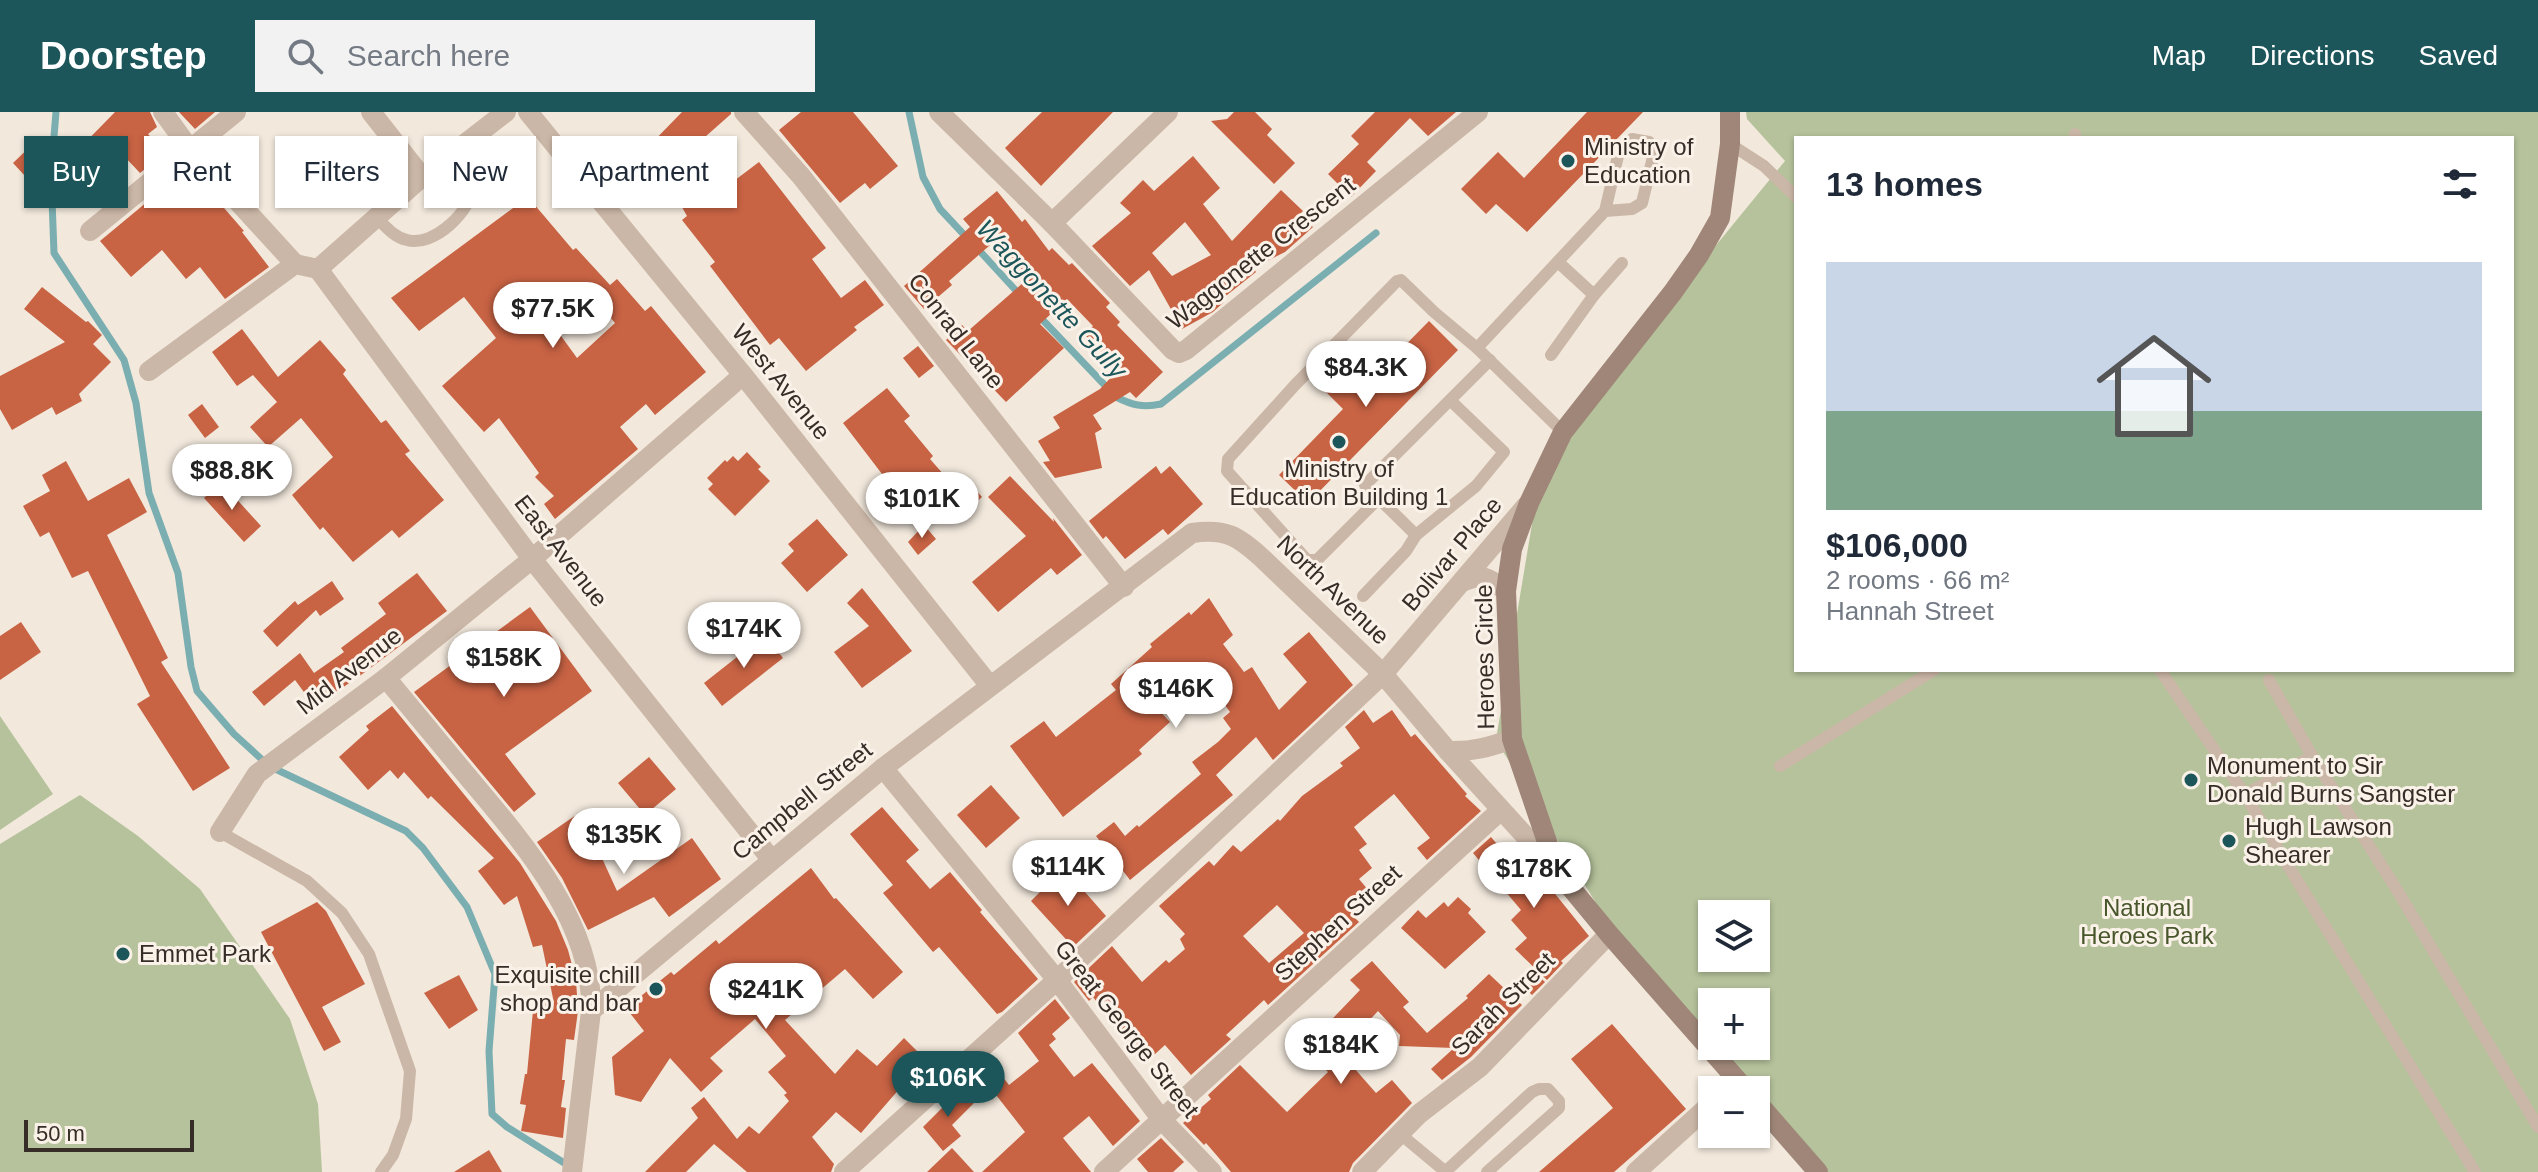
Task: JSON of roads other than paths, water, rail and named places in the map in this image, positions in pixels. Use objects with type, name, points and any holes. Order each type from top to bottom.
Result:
[{"type":"main road","points":[[1716,112],[1730,129]]},
{"type":"main road","name":"Heroes Circle","points":[[1728,1076],[1557,871],[1512,739],[1506,591],[1512,549],[1529,503],[1563,432],[1673,292],[1720,218],[1730,129]]},
{"type":"main road","points":[[1770,1117],[1818,1172]]},
{"type":"street","points":[[163,112],[180,136]]},
{"type":"street","points":[[205,136],[236,112]]},
{"type":"street","points":[[244,208],[295,264],[318,269],[422,177],[371,112]]},
{"type":"street","points":[[475,136],[506,112]]},
{"type":"street","name":"West Avenue","points":[[528,112],[743,375],[990,686]]},
{"type":"street","name":"Conrad Lane","points":[[744,112],[801,176],[1124,587]]},
{"type":"street","points":[[939,112],[1052,223],[1168,112]]},
{"type":"street","name":"Waggonette Crescent","points":[[1052,223],[1179,353],[1478,112]]},
{"type":"street","points":[[90,231],[144,186]]},
{"type":"street","points":[[149,371],[295,264]]},
{"type":"street","name":"East Avenue","points":[[318,269],[532,559],[771,859]]},
{"type":"street","name":"Mid Avenue","points":[[220,832],[257,774],[386,678],[532,559],[743,375]]},
{"type":"street","name":"Bolivar Place","points":[[844,1172],[1057,980],[1383,674],[1529,503]]},
{"type":"street","name":"North Avenue","points":[[990,686],[1192,533],[1211,530],[1230,533],[1254,550],[1383,674],[1557,871]]},
{"type":"street","points":[[1462,582],[1476,576],[1490,578],[1506,591]]},
{"type":"street","points":[[386,678],[519,838],[548,883],[584,953],[592,993],[572,1172]]},
{"type":"street","name":"Campbell Street","points":[[591,1011],[771,859],[990,686]]},
{"type":"street","points":[[1448,751],[1485,749],[1512,739]]},
{"type":"street","name":"Great George Street","points":[[883,768],[1057,980],[1162,1120],[1212,1172]]},
{"type":"street","name":"Stephen Street","points":[[1104,1172],[1501,810]]},
{"type":"street","name":"Sarah Street","points":[[1362,1172],[1419,1114],[1480,1067],[1609,934]]},
{"type":"street","points":[[1636,1172],[1698,1116]]},
{"type":"lane","points":[[1730,129],[1794,195]]},
{"type":"lane","points":[[1477,348],[1605,211],[1618,156],[1632,139],[1649,142],[1653,157],[1642,203],[1632,209],[1605,211]]},
{"type":"lane","points":[[377,218],[394,235],[415,242],[441,231],[466,208]]},
{"type":"lane","points":[[1558,262],[1594,295]]},
{"type":"lane","points":[[1551,355],[1594,295],[1622,263]]},
{"type":"lane","points":[[1379,498],[1317,560],[1311,561],[1227,471],[1228,459],[1305,374],[1397,281],[1401,280],[1407,285],[1477,348],[1563,432]]},
{"type":"lane","points":[[1416,535],[1365,485],[1490,360]]},
{"type":"lane","points":[[1363,596],[1406,551],[1416,535],[1476,486],[1504,452],[1450,400]]},
{"type":"lane","points":[[1780,766],[1931,672]]},
{"type":"lane","points":[[2161,672],[2245,795],[2475,1172]]},
{"type":"lane","points":[[2269,680],[2538,1127]]},
{"type":"lane","points":[[2245,795],[2312,756]]},
{"type":"lane","points":[[220,832],[307,881],[342,913],[369,954],[410,1071],[406,1119],[393,1155],[381,1172]]},
{"type":"lane","points":[[1399,1133],[1446,1172],[1532,1092],[1548,1089],[1559,1101],[1559,1108],[1487,1172]]},
{"type":"waterway","points":[[56,112],[51,173],[54,253],[124,360],[136,403],[149,493],[178,573],[197,691],[234,734],[269,766],[406,831],[423,848],[467,907],[495,974],[489,1051],[492,1114],[569,1166]]},
{"type":"waterway","name":"Waggonette Gully","points":[[909,112],[923,177],[940,209],[968,239]]},
{"type":"waterway","name":"Waggonette Gully","points":[[1039,316],[1116,397],[1138,405],[1161,404],[1376,233]]},
{"type":"waterway","name":"Waggonette Gully","points":[[977,248],[1020,295]]},
{"type":"place","name":"Ministry of Education","points":[[1568,161]]},
{"type":"place","name":"Ministry of Education Building 1","points":[[1339,442]]},
{"type":"place","name":"Monument to Sir Donald Burns Sangster","points":[[2191,780]]},
{"type":"place","name":"Hugh Lawson Shearer","points":[[2229,841]]},
{"type":"place","name":"Emmet Park","points":[[123,954]]},
{"type":"place","name":"Exquisite chill shop and bar","points":[[656,989]]},
{"type":"park label","name":"National Heroes Park","points":[[2147,922]]}]
